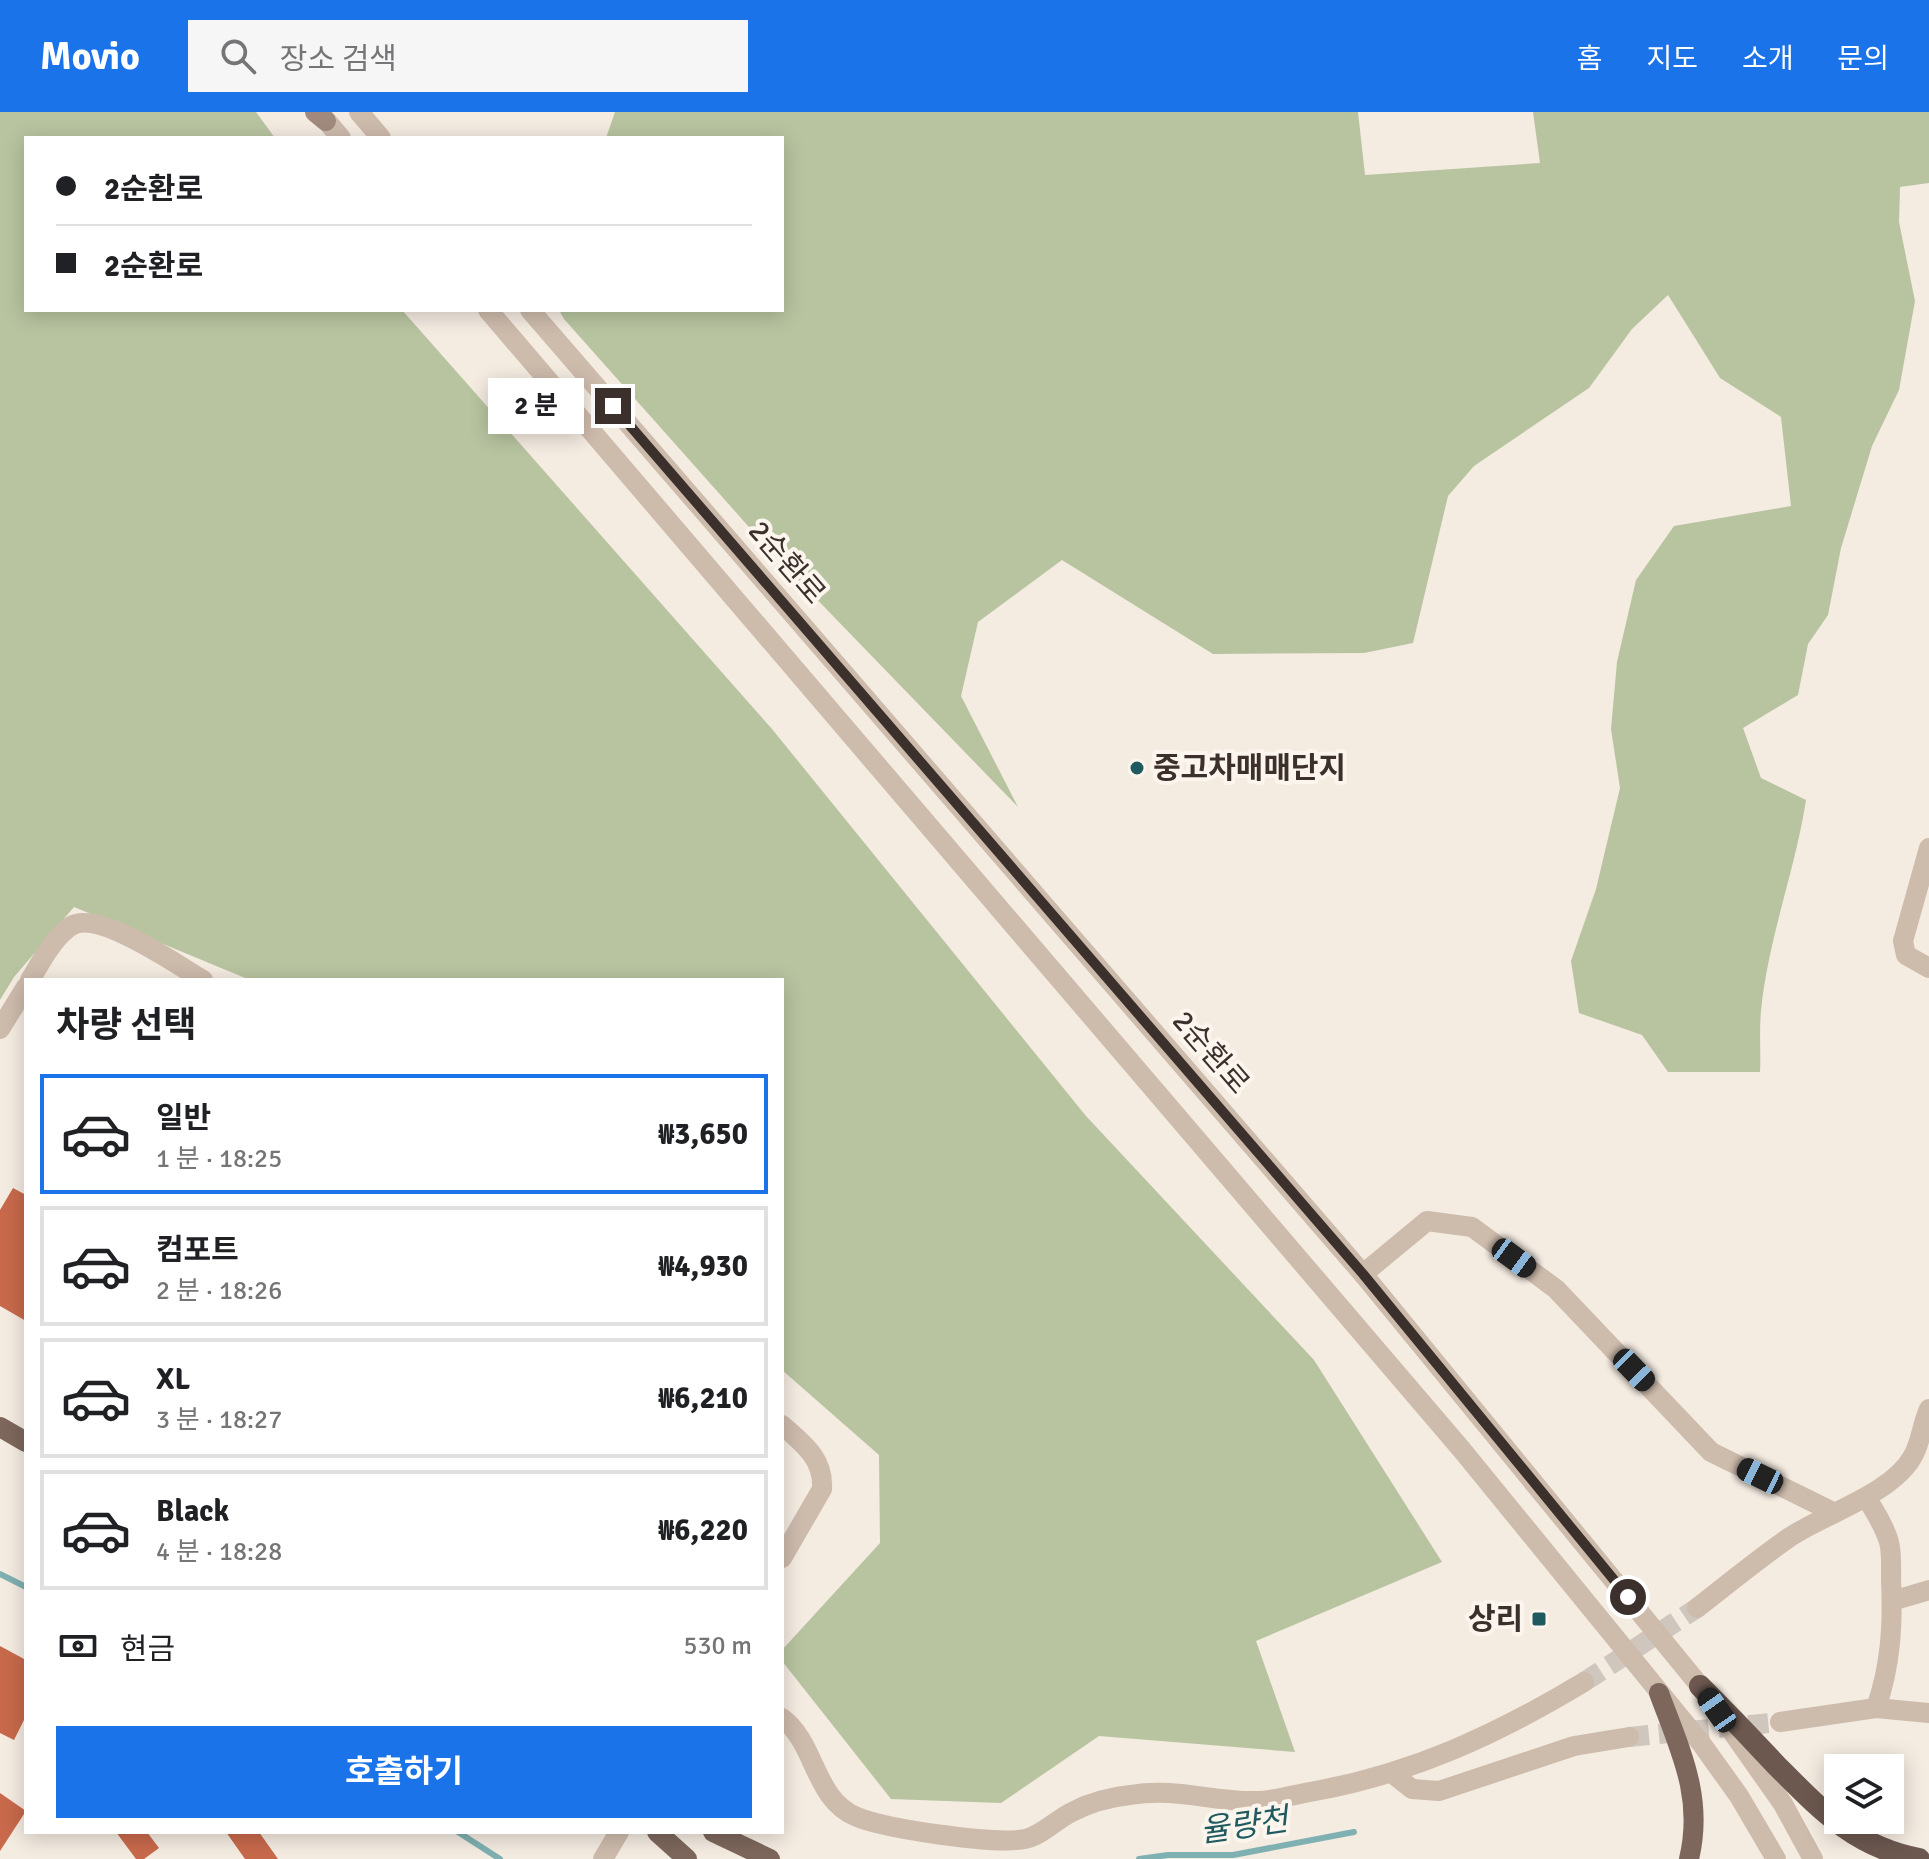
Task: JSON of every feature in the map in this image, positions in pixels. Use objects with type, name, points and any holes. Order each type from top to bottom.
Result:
[{"type":"highway","points":[[1700,1686],[1824,1813],[1856,1837],[1919,1859]]},
{"type":"main road","points":[[0,1427],[24,1441]]},
{"type":"main road","points":[[1659,1693],[1690,1778],[1695,1812],[1689,1859]]},
{"type":"main road","points":[[659,1834],[687,1859]]},
{"type":"main road","points":[[717,1834],[770,1859]]},
{"type":"street","points":[[359,112],[379,136]]},
{"type":"street","points":[[320,115],[339,136]]},
{"type":"street","name":"2순환로","points":[[490,312],[1462,1450],[1701,1743],[1739,1796],[1776,1859]]},
{"type":"street","name":"2순환로","points":[[532,312],[1363,1274],[1700,1686],[1783,1804],[1813,1859]]},
{"type":"street","points":[[1929,848],[1903,941],[1906,955],[1929,968]]},
{"type":"street","points":[[31,978],[62,935],[72,925],[86,921],[100,923],[123,934],[200,978]]},
{"type":"street","points":[[0,1029],[24,990]]},
{"type":"street","points":[[1363,1274],[1427,1221],[1472,1227],[1556,1289],[1711,1452],[1833,1512]]},
{"type":"street","points":[[1697,1608],[1791,1536],[1866,1497],[1898,1474],[1914,1455],[1929,1409]]},
{"type":"street","points":[[784,1427],[816,1457],[823,1476],[822,1489],[784,1555]]},
{"type":"street","points":[[1866,1497],[1880,1519],[1890,1545],[1893,1629],[1886,1681],[1876,1708]]},
{"type":"street","points":[[1892,1601],[1929,1590]]},
{"type":"street","points":[[784,1719],[791,1724],[807,1750],[819,1779],[837,1803],[855,1817],[900,1829],[994,1840],[1027,1839],[1073,1811],[1117,1796],[1155,1791],[1258,1801],[1393,1774],[1473,1743],[1544,1707],[1584,1682]]},
{"type":"street","points":[[1780,1722],[1876,1708],[1929,1713]]},
{"type":"street","points":[[1393,1774],[1412,1789],[1439,1791],[1574,1746],[1629,1737]]},
{"type":"street","points":[[605,1856],[618,1834]]},
{"type":"green space","points":[[0,112],[256,112],[274,136],[24,136],[24,312],[404,312],[772,729],[1086,1116],[1314,1360],[1442,1562],[1256,1641],[1295,1752],[1099,1736],[1001,1803],[891,1799],[784,1664],[784,1648],[880,1543],[879,1455],[784,1372],[784,978],[245,978],[74,907],[14,977],[0,1000]]},
{"type":"green space","points":[[615,112],[1358,112],[1365,175],[1540,163],[1533,112],[1929,112],[1929,183],[1900,187],[1899,222],[1915,301],[1899,390],[1872,446],[1841,548],[1828,615],[1808,644],[1798,695],[1743,728],[1761,778],[1806,800],[1764,984],[1760,1019],[1760,1072],[1668,1072],[1642,1035],[1579,1013],[1571,961],[1596,889],[1620,788],[1611,729],[1617,662],[1636,580],[1674,526],[1791,506],[1781,417],[1720,378],[1668,295],[1632,329],[1589,388],[1474,466],[1448,496],[1413,643],[1364,653],[1213,654],[1062,560],[978,622],[961,696],[1018,807],[773,554],[560,312],[784,312],[784,136],[607,136]]},
{"type":"building","points":[[13,1188],[24,1194],[24,1320],[0,1306],[0,1210]]},
{"type":"building","points":[[0,1646],[24,1659],[24,1720],[14,1740],[0,1733]]},
{"type":"building","points":[[0,1793],[24,1810],[24,1814],[0,1851]]},
{"type":"building","points":[[117,1834],[148,1834],[159,1848],[144,1859],[136,1859]]},
{"type":"building","points":[[227,1834],[260,1834],[278,1859],[245,1859]]},
{"type":"waterway","name":"율량천","points":[[0,1574],[24,1586]]},
{"type":"waterway","name":"율량천","points":[[1139,1859],[1168,1855],[1233,1855],[1354,1832]]},
{"type":"waterway","name":"율량천","points":[[461,1834],[500,1859]]},
{"type":"tunnel","points":[[1584,1682],[1697,1608]]},
{"type":"tunnel","points":[[1629,1737],[1780,1722]]},
{"type":"place","name":"중고차매매단지","points":[[1137,768]]},
{"type":"place","name":"상리","points":[[1539,1619]]},
{"type":"route","points":[[613,406],[1363,1274],[1628,1597]]}]
